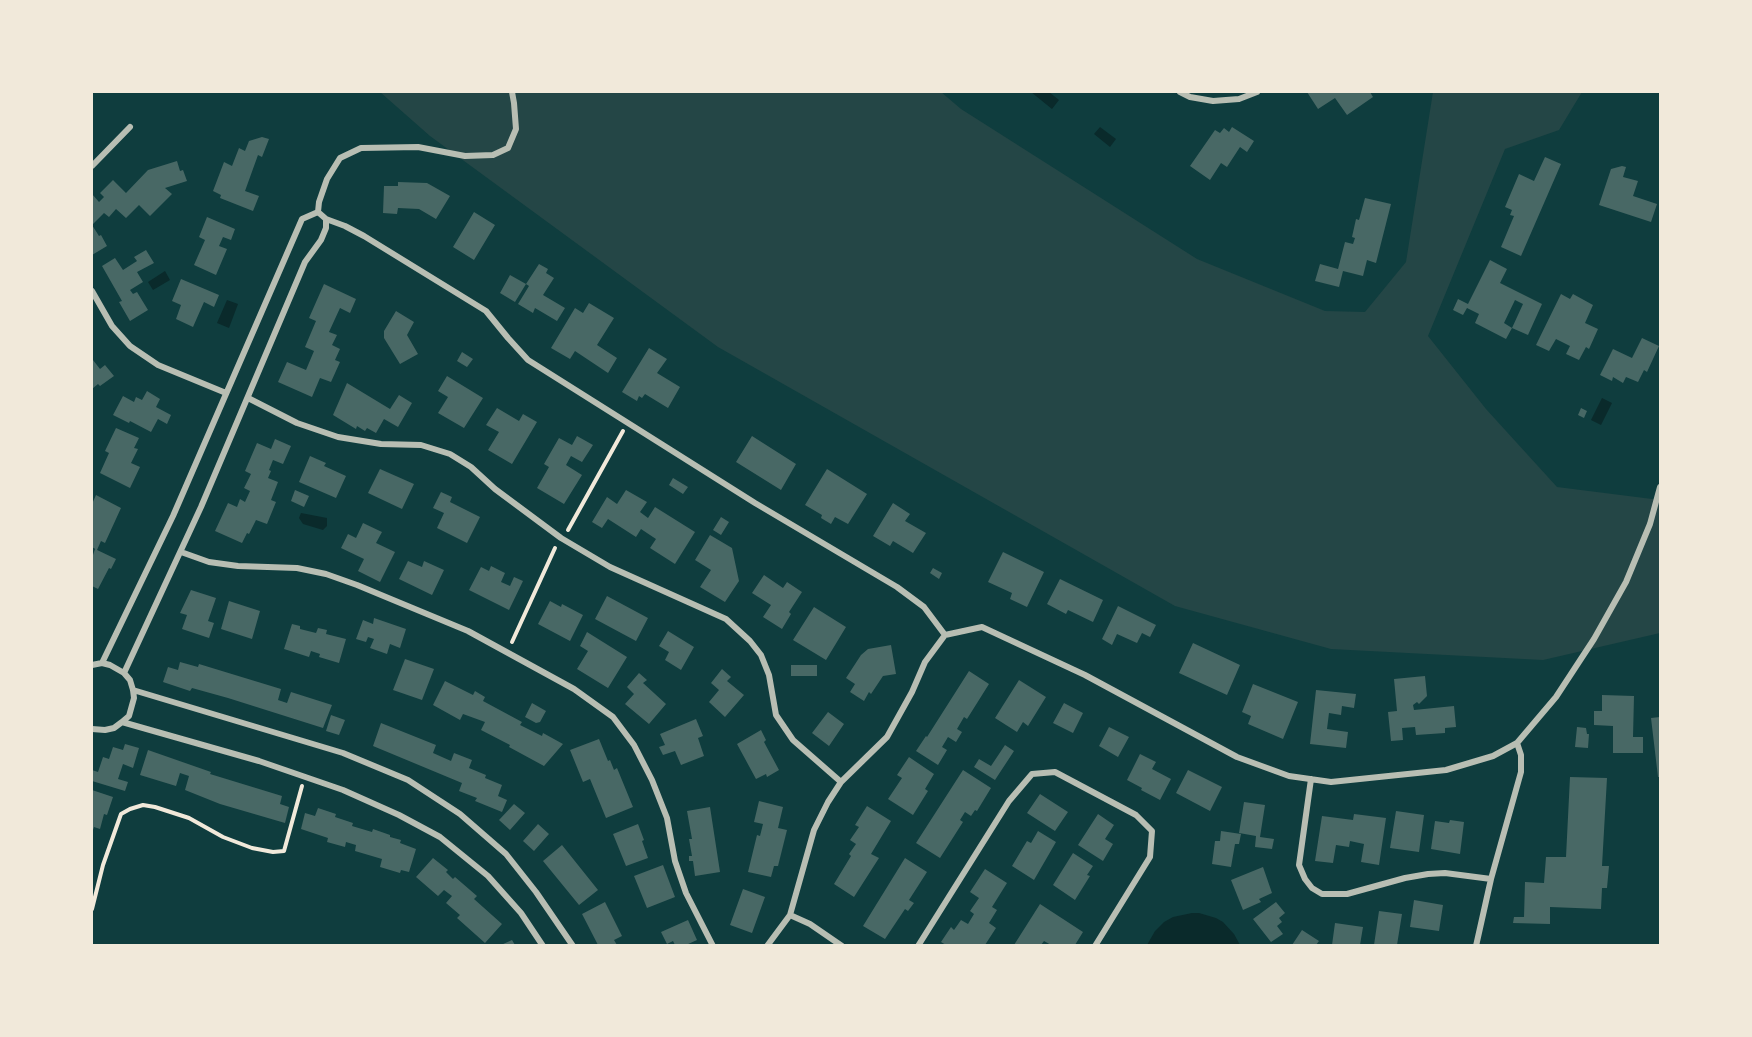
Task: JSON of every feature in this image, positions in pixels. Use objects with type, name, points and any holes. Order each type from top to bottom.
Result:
[{"type":"street","points":[[318,213],[319,202],[327,179],[340,158],[361,148],[418,147],[465,156],[493,155],[508,148],[516,129],[512,92]]},
{"type":"street","points":[[1180,92],[1190,97],[1213,101],[1239,99],[1257,92]]},
{"type":"street","points":[[92,165],[130,127]]},
{"type":"street","points":[[318,213],[364,236],[486,311],[528,360],[755,503],[897,587],[924,607],[945,635]]},
{"type":"street","points":[[102,663],[173,516],[302,219],[318,213]]},
{"type":"street","points":[[124,673],[181,552],[305,262],[321,240],[326,228],[326,219]]},
{"type":"street","points":[[92,291],[112,326],[130,346],[158,364],[226,393]]},
{"type":"street","points":[[248,398],[297,423],[338,437],[381,444],[421,445],[450,454],[471,466],[526,514],[591,556],[610,567],[726,619],[750,641],[761,655],[769,675],[776,715],[793,740],[841,782]]},
{"type":"street","points":[[767,945],[790,915],[814,830],[841,782],[887,737],[912,692],[925,662],[945,635],[982,627],[1085,675],[1237,757],[1289,776],[1331,782],[1446,770],[1493,756],[1517,743],[1556,697],[1599,630],[1626,582],[1650,524],[1660,487]]},
{"type":"street","points":[[181,552],[209,562],[238,566],[297,568],[326,574],[468,631],[574,688],[613,717],[634,745],[652,780],[667,818],[675,861],[686,892],[713,945]]},
{"type":"street","points":[[92,665],[102,663],[124,673],[134,690],[133,707],[129,716],[114,728],[92,729]]},
{"type":"street","points":[[134,690],[343,753],[408,780],[460,814],[506,854],[573,945]]},
{"type":"street","points":[[122,722],[260,761],[342,790],[389,810],[440,837],[488,876],[521,913],[543,945]]},
{"type":"street","points":[[1476,945],[1491,879],[1521,772],[1521,755],[1517,743]]},
{"type":"street","points":[[918,945],[1009,801],[1032,774],[1055,772],[1136,815],[1152,831],[1150,857],[1095,945]]},
{"type":"street","points":[[1311,779],[1299,865],[1312,888],[1322,894],[1347,894],[1428,874],[1445,873],[1491,879]]},
{"type":"street","points":[[790,915],[810,924],[842,945]]},
{"type":"path","points":[[92,909],[103,865],[121,814],[143,806],[155,807],[189,819],[223,837],[252,848],[273,852],[284,851],[305,777]]},
{"type":"shaded area","points":[[380,92],[941,92],[961,109],[1197,259],[1325,311],[1365,312],[1406,262],[1433,92],[1582,92],[1559,130],[1505,149],[1428,336],[1486,409],[1557,487],[1660,500],[1660,633],[1543,660],[1331,649],[1175,606],[718,347],[430,136]]},
{"type":"shaded area","points":[[1031,92],[1049,92],[1059,100],[1052,109]]},
{"type":"shaded area","points":[[1100,127],[1116,139],[1110,147],[1094,134]]},
{"type":"shaded area","points":[[165,271],[170,280],[153,290],[148,282]]},
{"type":"shaded area","points":[[227,300],[238,304],[229,328],[217,323]]},
{"type":"shaded area","points":[[1602,398],[1612,403],[1601,425],[1591,420]]},
{"type":"shaded area","points":[[301,513],[327,518],[327,526],[323,530],[303,524],[299,518]]},
{"type":"shaded area","points":[[1199,913],[1223,922],[1240,945],[1147,945],[1155,931],[1164,922],[1173,917]]},
{"type":"building","points":[[1307,92],[1370,92],[1373,97],[1347,115],[1335,98],[1318,109]]},
{"type":"building","points":[[1232,127],[1254,141],[1247,152],[1240,147],[1227,167],[1221,163],[1210,180],[1190,166],[1215,130],[1220,133],[1224,128],[1229,132]]},
{"type":"building","points":[[262,137],[269,139],[262,157],[258,155],[245,191],[259,196],[253,211],[220,198],[221,195],[213,191],[224,162],[232,166],[239,148],[245,151],[249,141]]},
{"type":"building","points":[[1545,157],[1561,164],[1521,256],[1501,247],[1514,216],[1510,215],[1512,210],[1505,207],[1519,174],[1534,181]]},
{"type":"building","points":[[177,161],[187,181],[165,188],[172,194],[150,216],[139,205],[126,218],[116,209],[109,217],[104,213],[92,225],[92,194],[99,202],[104,197],[100,193],[113,180],[126,193],[148,170]]},
{"type":"building","points":[[1626,167],[1623,177],[1638,181],[1633,196],[1657,204],[1651,222],[1599,205],[1611,169]]},
{"type":"building","points":[[398,182],[427,183],[450,196],[436,219],[419,209],[398,208],[397,214],[383,213],[384,186],[398,186]]},
{"type":"building","points":[[1365,198],[1391,204],[1376,263],[1367,260],[1363,276],[1343,271],[1339,287],[1315,281],[1320,264],[1338,269],[1345,242],[1353,244],[1355,238],[1352,237],[1356,219],[1359,220]]},
{"type":"building","points":[[474,212],[495,225],[474,260],[453,247]]},
{"type":"building","points":[[207,217],[235,229],[231,240],[223,237],[219,246],[227,249],[216,275],[194,265],[205,240],[199,237]]},
{"type":"building","points":[[92,225],[107,246],[92,255]]},
{"type":"building","points":[[146,250],[154,263],[137,272],[143,282],[130,290],[133,294],[137,292],[148,310],[130,321],[119,302],[122,301],[102,266],[115,258],[123,270],[137,261],[134,257]]},
{"type":"building","points":[[1490,260],[1507,269],[1500,283],[1542,304],[1528,335],[1512,328],[1506,339],[1475,323],[1479,314],[1467,308],[1463,315],[1453,310],[1458,299],[1468,304]],"holes":[[[1515,300],[1523,304],[1512,328],[1504,323]]]},
{"type":"building","points":[[539,264],[548,269],[546,273],[554,278],[543,295],[565,308],[557,321],[535,308],[533,313],[518,304],[529,286],[526,284]]},
{"type":"building","points":[[510,275],[526,284],[515,302],[500,293]]},
{"type":"building","points":[[181,279],[219,295],[214,307],[204,302],[193,327],[176,319],[181,305],[172,301]]},
{"type":"building","points":[[324,284],[356,299],[350,313],[340,308],[329,332],[337,335],[332,345],[340,349],[335,360],[340,362],[331,382],[320,378],[312,397],[278,382],[287,362],[306,370],[314,351],[305,347],[316,321],[309,318]]},
{"type":"building","points":[[1561,294],[1570,299],[1573,294],[1593,305],[1585,323],[1598,329],[1589,349],[1586,347],[1579,360],[1566,354],[1570,346],[1556,339],[1549,351],[1536,345]]},
{"type":"building","points":[[589,303],[614,318],[597,345],[617,358],[608,373],[575,351],[570,359],[551,348],[575,308],[583,313]]},
{"type":"building","points":[[396,311],[414,322],[407,335],[418,354],[400,364],[384,338],[384,331]]},
{"type":"building","points":[[1642,338],[1659,346],[1647,372],[1644,370],[1638,382],[1626,377],[1623,383],[1613,377],[1612,381],[1600,375],[1613,349],[1632,358]]},
{"type":"building","points":[[649,348],[667,359],[657,373],[680,387],[668,408],[645,394],[642,398],[639,396],[637,401],[622,392]]},
{"type":"building","points":[[462,352],[473,359],[467,367],[457,361]]},
{"type":"building","points":[[92,361],[100,369],[105,365],[114,376],[92,389]]},
{"type":"building","points":[[447,376],[483,398],[464,428],[438,413],[448,397],[438,391]]},
{"type":"building","points":[[347,383],[390,409],[399,395],[412,403],[398,427],[384,419],[376,433],[367,428],[365,431],[357,426],[356,429],[333,415]]},
{"type":"building","points":[[147,391],[160,399],[156,407],[171,415],[167,424],[158,419],[151,432],[113,415],[123,396],[134,402],[136,397],[142,400]]},
{"type":"building","points":[[497,408],[519,421],[523,414],[537,422],[512,464],[488,450],[499,432],[486,425]]},
{"type":"building","points":[[1581,408],[1587,411],[1584,418],[1578,415]]},
{"type":"building","points":[[116,428],[139,438],[134,448],[138,449],[131,463],[140,467],[130,488],[100,473],[109,453],[105,451]]},
{"type":"building","points":[[577,436],[593,445],[582,462],[571,456],[566,465],[582,475],[564,504],[537,488],[549,467],[544,464],[559,438],[572,445]]},
{"type":"building","points":[[752,436],[796,464],[781,490],[736,462]]},
{"type":"building","points":[[275,439],[291,446],[283,464],[273,460],[269,470],[271,471],[268,478],[278,482],[271,500],[276,502],[267,524],[256,520],[242,543],[215,531],[228,503],[237,507],[240,499],[245,502],[250,491],[244,488],[251,474],[245,471],[257,443],[271,449]]},
{"type":"building","points":[[310,456],[326,463],[324,466],[346,476],[336,498],[299,482]]},
{"type":"building","points":[[380,469],[414,484],[402,509],[368,493]]},
{"type":"building","points":[[827,469],[867,494],[848,524],[835,517],[831,524],[821,518],[822,515],[805,505]]},
{"type":"building","points":[[673,478],[688,487],[683,494],[669,485]]},
{"type":"building","points":[[295,490],[309,496],[304,507],[291,501]]},
{"type":"building","points":[[626,490],[647,502],[640,512],[648,518],[655,507],[695,532],[675,564],[650,548],[656,539],[641,529],[636,537],[608,519],[602,528],[592,522],[607,497],[617,504]]},
{"type":"building","points":[[441,492],[452,497],[450,502],[480,517],[467,543],[437,528],[444,513],[433,508]]},
{"type":"building","points":[[96,495],[121,508],[105,543],[101,541],[97,550],[92,547],[92,504]]},
{"type":"building","points":[[893,503],[910,514],[905,521],[926,533],[913,553],[893,541],[890,546],[873,536]]},
{"type":"building","points":[[721,517],[729,522],[721,535],[713,530]]},
{"type":"building","points":[[363,523],[382,532],[376,543],[395,552],[380,582],[358,571],[364,559],[341,548],[348,534],[356,538]]},
{"type":"building","points":[[710,535],[732,548],[739,581],[725,602],[700,587],[711,570],[695,560]]},
{"type":"building","points":[[95,549],[116,559],[98,589],[92,586],[92,558]]},
{"type":"building","points":[[1003,552],[1044,572],[1027,607],[1010,599],[1012,593],[988,582]]},
{"type":"building","points":[[408,561],[422,567],[424,561],[444,570],[432,595],[399,579]]},
{"type":"building","points":[[491,566],[505,573],[501,582],[510,586],[514,577],[523,581],[509,610],[469,590],[481,567],[489,571]]},
{"type":"building","points":[[933,568],[942,573],[939,579],[930,573]]},
{"type":"building","points":[[764,575],[783,588],[787,582],[802,592],[789,612],[791,614],[782,629],[763,617],[771,605],[752,593]]},
{"type":"building","points":[[1060,579],[1103,600],[1093,622],[1068,610],[1066,614],[1047,604]]},
{"type":"building","points":[[191,590],[216,598],[208,621],[214,623],[209,638],[182,629],[187,615],[180,613]]},
{"type":"building","points":[[607,596],[648,618],[636,641],[595,619]]},
{"type":"building","points":[[229,601],[260,611],[252,639],[221,629]]},
{"type":"building","points":[[550,601],[561,607],[562,604],[583,615],[570,641],[538,624]]},
{"type":"building","points":[[1118,606],[1156,625],[1150,637],[1142,633],[1137,643],[1117,634],[1112,645],[1102,639]]},
{"type":"building","points":[[814,607],[846,627],[826,660],[793,640]]},
{"type":"building","points":[[374,618],[406,629],[400,648],[390,644],[387,654],[370,648],[374,639],[368,637],[366,642],[356,639],[363,620],[373,624]]},
{"type":"building","points":[[292,624],[300,626],[300,629],[316,633],[318,628],[327,630],[326,634],[346,639],[339,663],[319,657],[320,654],[311,651],[309,657],[284,649]]},
{"type":"building","points":[[668,631],[694,647],[681,670],[665,660],[669,652],[659,646]]},
{"type":"building","points":[[587,632],[627,657],[608,688],[577,669],[588,651],[580,646]]},
{"type":"building","points":[[1193,643],[1240,665],[1227,695],[1179,673]]},
{"type":"building","points":[[891,645],[896,674],[883,676],[864,701],[850,692],[855,684],[846,678],[861,655],[868,649]]},
{"type":"building","points":[[405,659],[434,669],[422,700],[393,690]]},
{"type":"building","points":[[180,662],[198,667],[199,664],[281,689],[278,700],[287,703],[291,692],[332,705],[323,728],[228,698],[192,688],[190,691],[163,682],[168,667],[178,670]]},
{"type":"building","points":[[791,665],[817,665],[817,676],[791,676]]},
{"type":"building","points":[[722,669],[731,677],[727,681],[744,695],[725,717],[709,702],[719,690],[711,683]]},
{"type":"building","points":[[969,671],[989,684],[967,719],[964,717],[957,729],[962,732],[956,742],[948,737],[942,747],[947,750],[938,765],[916,751]]},
{"type":"building","points":[[639,673],[647,680],[643,683],[666,704],[649,724],[625,704],[634,694],[627,687]]},
{"type":"building","points":[[1425,676],[1427,696],[1419,704],[1417,702],[1413,705],[1414,710],[1454,706],[1456,727],[1445,728],[1445,733],[1416,735],[1415,727],[1402,728],[1403,740],[1391,741],[1388,712],[1397,711],[1394,679]]},
{"type":"building","points":[[1019,680],[1046,697],[1028,726],[1023,722],[1017,732],[995,718]]},
{"type":"building","points":[[445,681],[473,695],[475,691],[485,697],[483,701],[522,722],[520,725],[542,736],[543,733],[563,744],[544,766],[481,730],[485,722],[463,714],[460,720],[433,705]]},
{"type":"building","points":[[1253,684],[1298,702],[1283,739],[1248,724],[1251,716],[1242,712]]},
{"type":"building","points":[[1316,690],[1356,694],[1354,708],[1342,706],[1341,715],[1329,713],[1327,729],[1348,732],[1346,748],[1310,744]]},
{"type":"building","points":[[1602,695],[1634,696],[1633,737],[1643,737],[1643,753],[1613,753],[1613,726],[1594,725],[1594,711],[1602,711]]},
{"type":"building","points":[[532,703],[546,711],[540,722],[536,723],[525,717]]},
{"type":"building","points":[[1064,703],[1083,713],[1073,733],[1053,723]]},
{"type":"building","points":[[828,712],[844,724],[829,746],[812,733]]},
{"type":"building","points":[[331,715],[345,720],[339,735],[326,731]]},
{"type":"building","points":[[1660,717],[1660,777],[1658,777],[1651,718]]},
{"type":"building","points":[[696,719],[703,736],[698,738],[704,756],[681,765],[675,751],[663,755],[659,747],[665,745],[660,734]]},
{"type":"building","points":[[381,723],[436,745],[433,753],[451,761],[454,753],[472,760],[469,768],[502,785],[498,796],[507,800],[502,812],[475,801],[477,798],[459,791],[462,783],[373,746]]},
{"type":"building","points":[[1109,727],[1129,737],[1118,757],[1099,746]]},
{"type":"building","points":[[1577,727],[1586,728],[1589,734],[1588,748],[1575,747]]},
{"type":"building","points":[[761,730],[766,740],[764,742],[779,770],[767,777],[766,774],[756,779],[737,744]]},
{"type":"building","points":[[599,739],[608,761],[610,760],[614,770],[617,768],[633,807],[606,818],[590,779],[583,782],[570,750]]},
{"type":"building","points":[[125,744],[139,748],[133,768],[123,764],[118,779],[128,782],[125,791],[92,781],[92,770],[98,772],[103,757],[109,759],[113,747],[123,750]]},
{"type":"building","points":[[1005,745],[1014,751],[995,780],[974,767],[979,759],[991,766]]},
{"type":"building","points":[[148,750],[211,772],[210,774],[282,796],[280,804],[289,807],[285,823],[220,804],[185,790],[189,776],[180,773],[176,786],[140,775]]},
{"type":"building","points":[[1140,754],[1156,762],[1152,769],[1171,779],[1160,800],[1127,780]]},
{"type":"building","points":[[909,757],[934,774],[925,789],[928,791],[913,815],[888,799],[902,778],[897,775]]},
{"type":"building","points":[[963,770],[991,788],[977,811],[975,810],[971,816],[965,812],[960,820],[963,822],[940,858],[916,843]]},
{"type":"building","points":[[1188,770],[1222,787],[1210,811],[1176,793]]},
{"type":"building","points":[[1570,777],[1607,778],[1602,866],[1609,866],[1607,888],[1602,888],[1601,909],[1550,907],[1550,924],[1513,923],[1514,917],[1524,917],[1525,882],[1544,883],[1546,857],[1566,857]]},
{"type":"building","points":[[92,790],[113,797],[107,815],[104,814],[100,829],[94,827],[92,833]]},
{"type":"building","points":[[1040,794],[1068,812],[1055,831],[1027,813]]},
{"type":"building","points":[[759,801],[783,807],[778,828],[787,830],[778,866],[774,866],[771,877],[748,872],[757,835],[760,836],[763,824],[754,822]]},
{"type":"building","points":[[1244,802],[1265,805],[1260,837],[1274,839],[1272,849],[1255,847],[1256,836],[1239,833]]},
{"type":"building","points":[[514,804],[525,813],[510,830],[499,820]]},
{"type":"building","points":[[867,806],[891,821],[871,854],[879,858],[854,897],[834,884],[851,856],[849,854],[856,844],[850,840],[859,827],[855,825]]},
{"type":"building","points":[[710,807],[720,872],[695,876],[693,861],[689,861],[689,856],[692,856],[689,839],[692,839],[687,811]]},
{"type":"building","points":[[318,808],[353,823],[352,826],[372,832],[373,829],[390,835],[390,837],[401,840],[400,843],[416,849],[409,872],[401,870],[400,873],[380,867],[382,859],[355,851],[356,845],[346,842],[345,847],[327,842],[328,838],[301,829],[305,813],[315,816]]},
{"type":"building","points":[[1396,811],[1424,815],[1419,852],[1390,848]]},
{"type":"building","points":[[1098,814],[1114,825],[1105,839],[1113,844],[1103,861],[1078,845]]},
{"type":"building","points":[[1354,814],[1386,818],[1379,865],[1361,862],[1364,844],[1350,841],[1349,847],[1336,845],[1333,863],[1315,861],[1322,816],[1353,820]]},
{"type":"building","points":[[1450,820],[1464,822],[1460,854],[1431,849],[1435,821],[1449,823]]},
{"type":"building","points":[[538,824],[549,834],[534,851],[523,841]]},
{"type":"building","points":[[638,824],[648,858],[626,866],[613,834]]},
{"type":"building","points":[[1038,831],[1056,842],[1034,880],[1012,866],[1027,841],[1031,843]]},
{"type":"building","points":[[1221,831],[1241,834],[1239,844],[1235,844],[1231,867],[1212,864],[1215,841],[1220,841]]},
{"type":"building","points":[[562,845],[598,890],[579,905],[543,861]]},
{"type":"building","points":[[1073,853],[1093,866],[1087,875],[1090,876],[1075,900],[1053,885]]},
{"type":"building","points":[[433,858],[448,870],[446,872],[453,879],[455,877],[477,896],[474,899],[502,924],[485,943],[457,918],[460,915],[446,903],[452,896],[444,890],[438,896],[416,877]]},
{"type":"building","points":[[905,858],[927,872],[909,900],[914,903],[908,911],[905,909],[885,939],[863,926]]},
{"type":"building","points":[[663,865],[675,897],[647,908],[634,876]]},
{"type":"building","points":[[1263,867],[1272,893],[1259,899],[1261,902],[1243,910],[1231,880]]},
{"type":"building","points":[[985,869],[1007,883],[992,907],[997,910],[989,923],[996,928],[985,945],[946,945],[941,942],[951,927],[954,930],[961,920],[968,924],[974,914],[970,911],[979,898],[970,892]]},
{"type":"building","points":[[743,889],[765,897],[752,933],[730,925]]},
{"type":"building","points":[[1414,900],[1443,905],[1439,931],[1410,927]]},
{"type":"building","points":[[605,902],[622,936],[614,940],[617,945],[598,945],[582,914]]},
{"type":"building","points":[[1276,902],[1285,913],[1279,918],[1282,922],[1277,926],[1283,934],[1271,942],[1253,919]]},
{"type":"building","points":[[1040,904],[1083,932],[1075,945],[1051,945],[1044,941],[1041,945],[1014,945]]},
{"type":"building","points":[[1379,911],[1402,914],[1397,945],[1374,945]]},
{"type":"building","points":[[688,920],[697,940],[686,945],[675,945],[673,941],[667,944],[661,932]]},
{"type":"building","points":[[1335,923],[1363,927],[1360,945],[1332,945]]},
{"type":"building","points":[[1302,930],[1319,941],[1316,945],[1292,945]]},
{"type":"building","points":[[512,940],[515,945],[501,945]]}]
